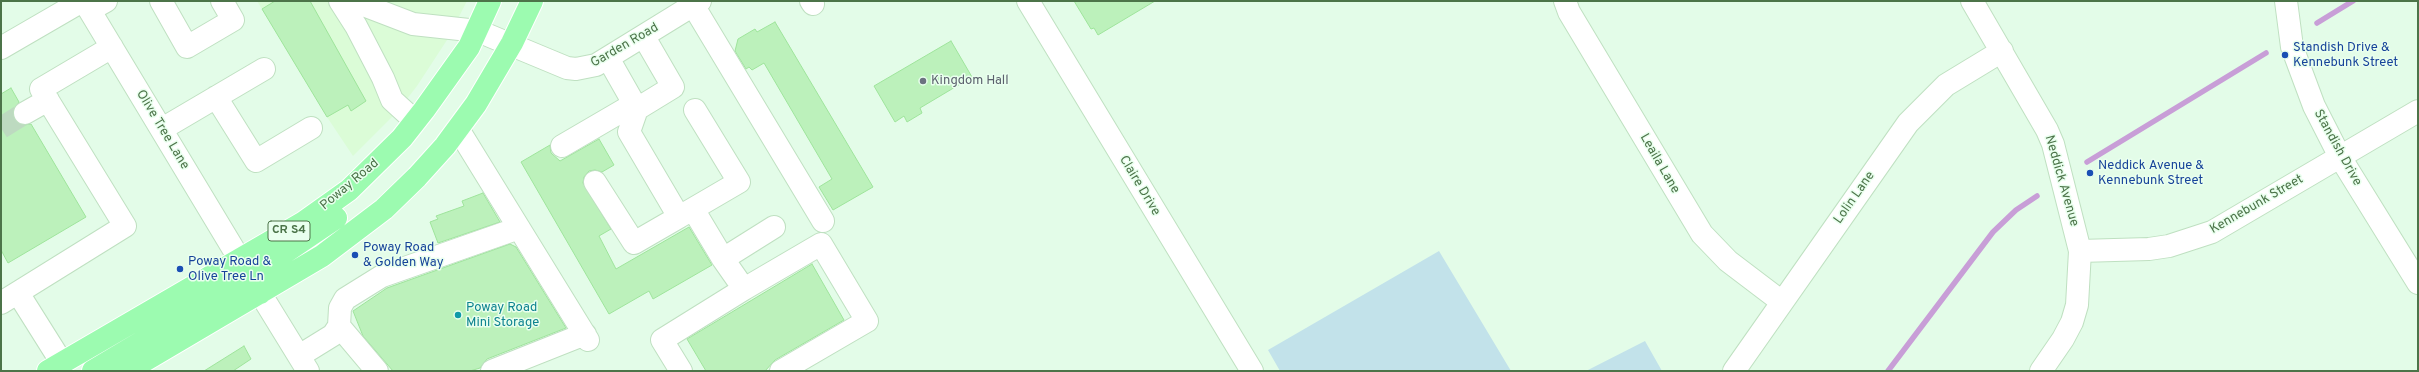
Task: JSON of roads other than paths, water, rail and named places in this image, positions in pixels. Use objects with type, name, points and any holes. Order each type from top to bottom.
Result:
[{"type":"main road","name":"Poway Road","points":[[55,367],[304,222],[349,190],[409,130],[459,62],[478,31],[490,1]]},
{"type":"main road","name":"CR S4","points":[[127,371],[322,256],[369,222],[417,177],[458,129],[493,79],[532,1]]},
{"type":"main road","points":[[260,293],[255,278],[259,270],[336,218],[378,182],[390,170],[399,154],[409,130]]},
{"type":"main road","points":[[93,371],[234,287],[240,279],[243,268],[240,260]]},
{"type":"street","points":[[161,1],[187,47],[233,20],[222,1]]},
{"type":"street","points":[[340,1],[356,26],[383,78],[392,100],[409,130]]},
{"type":"street","name":"Garden Road","points":[[353,1],[413,24],[478,31],[512,43],[567,68],[587,68],[608,58],[644,37],[696,3]]},
{"type":"street","name":"Claire Drive","points":[[1028,1],[1252,371]]},
{"type":"street","name":"Leaila Lane","points":[[1565,1],[1569,12],[1702,234],[1728,262],[1782,302]]},
{"type":"street","name":"Neddick Avenue","points":[[1972,1],[2040,116],[2053,144],[2080,251],[2077,305],[2072,322],[2063,339],[2041,371]]},
{"type":"street","name":"Standish Drive","points":[[2286,1],[2289,32],[2297,62],[2314,106],[2340,157],[2418,283]]},
{"type":"street","points":[[1,48],[91,3]]},
{"type":"street","name":"Olive Tree Lane","points":[[91,3],[112,47],[240,260]]},
{"type":"street","points":[[696,3],[822,221]]},
{"type":"street","points":[[562,146],[673,87],[644,37]]},
{"type":"street","points":[[55,367],[10,298],[125,226],[41,89],[112,47]]},
{"type":"street","name":"Lolin Lane","points":[[1734,371],[1908,123],[1946,85],[2002,51]]},
{"type":"street","points":[[608,58],[636,107],[629,132],[686,213],[723,259],[744,289]]},
{"type":"street","points":[[162,129],[264,69]]},
{"type":"street","points":[[216,97],[256,161],[311,128]]},
{"type":"street","points":[[25,113],[48,100]]},
{"type":"street","points":[[595,182],[634,243],[739,182],[695,110]]},
{"type":"street","name":"Kennebunk Street","points":[[2080,251],[2149,249],[2169,246],[2198,238],[2234,221],[2418,111]]},
{"type":"street","points":[[458,129],[587,337],[492,371]]},
{"type":"street","points":[[723,259],[774,227]]},
{"type":"street","points":[[260,293],[303,364],[333,336],[339,326],[340,308],[346,299],[382,276],[519,228]]},
{"type":"street","points":[[681,371],[662,340],[744,289],[821,244],[867,321],[781,371]]},
{"type":"street","points":[[339,326],[377,371]]},
{"type":"waterway","points":[[2317,23],[2353,1]]},
{"type":"waterway","points":[[2087,162],[2266,53]]},
{"type":"waterway","points":[[1888,371],[1993,232],[2016,210],[2037,196]]},
{"type":"tunnel","points":[[1,128],[25,113]]},
{"type":"place","name":"Standish Drive & Kennebunk Street","points":[[2285,55]]},
{"type":"place","name":"Kingdom Hall","points":[[923,81]]},
{"type":"place","name":"Neddick Avenue & Kennebunk Street","points":[[2090,173]]},
{"type":"place","name":"Poway Road & Golden Way","points":[[355,255]]},
{"type":"place","name":"Poway Road & Olive Tree Ln","points":[[180,269]]},
{"type":"place","name":"Poway Road Mini Storage","points":[[458,315]]}]
